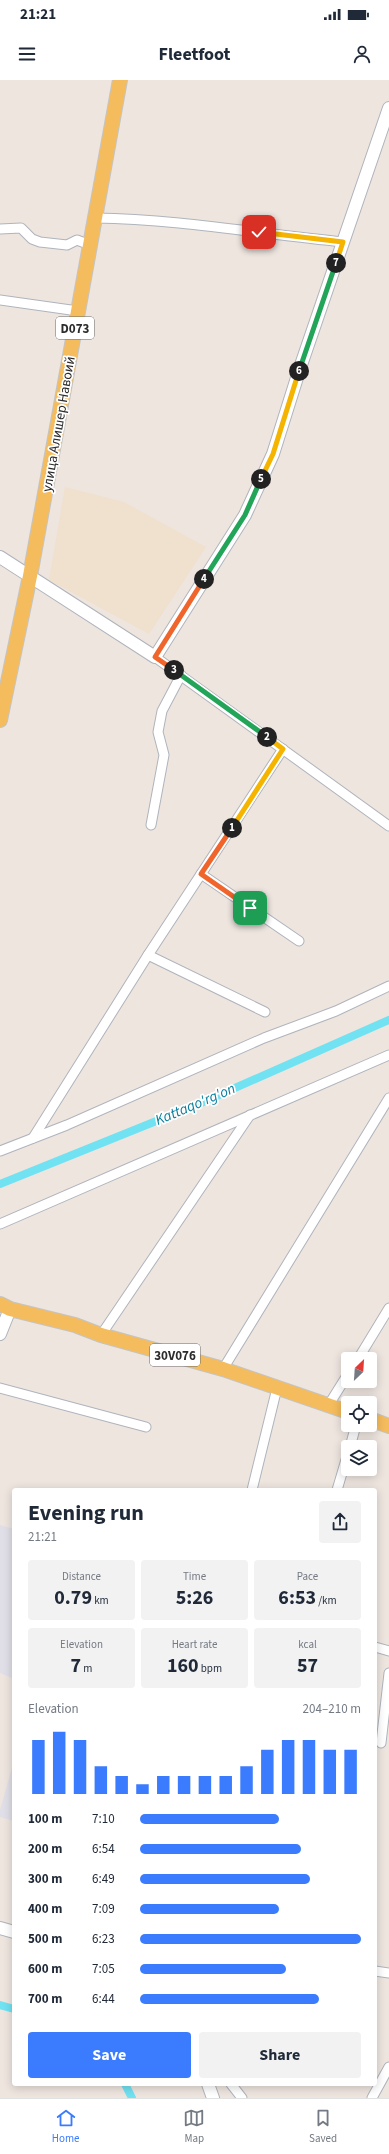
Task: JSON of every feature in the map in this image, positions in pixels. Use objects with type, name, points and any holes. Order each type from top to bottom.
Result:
[{"type":"main road","name":"улица Алишер Навоий","points":[[0,720],[30,576],[120,80]]},
{"type":"main road","points":[[0,557],[155,657],[245,515],[273,454],[301,365],[343,242],[386,129],[389,108]]},
{"type":"main road","points":[[0,1334],[5,1307]]},
{"type":"main road","name":"30V076","points":[[5,1307],[75,1325],[101,1335],[223,1369],[341,1410]]},
{"type":"main road","points":[[377,1422],[389,1426]]},
{"type":"main road","points":[[0,1928],[12,1931]]},
{"type":"main road","points":[[209,2086],[213,2098]]},
{"type":"street","points":[[95,218],[132,218],[228,227],[290,237],[343,242]]},
{"type":"street","points":[[0,229],[21,228],[32,239],[40,242],[67,245],[77,240],[90,244]]},
{"type":"street","points":[[0,300],[78,311]]},
{"type":"street","points":[[155,657],[389,826]]},
{"type":"street","points":[[151,825],[164,755],[158,732],[162,711],[181,675]]},
{"type":"street","points":[[33,1138],[148,955],[283,749]]},
{"type":"street","points":[[201,874],[299,941]]},
{"type":"street","points":[[148,955],[266,1012]]},
{"type":"street","points":[[0,1151],[67,1125],[264,1038],[336,1011],[389,986]]},
{"type":"street","points":[[0,1224],[389,1055]]},
{"type":"street","points":[[223,1369],[389,1098]]},
{"type":"street","points":[[101,1335],[250,1115]]},
{"type":"street","points":[[362,1352],[389,1308]]},
{"type":"street","points":[[328,1406],[341,1385]]},
{"type":"street","points":[[0,1388],[146,1428]]},
{"type":"street","points":[[252,1488],[277,1388]]},
{"type":"street","points":[[338,1488],[341,1476]]},
{"type":"street","points":[[377,1648],[389,1650]]},
{"type":"street","points":[[380,1743],[389,1673]]},
{"type":"street","points":[[377,1971],[389,1973]]},
{"type":"street","points":[[372,2098],[389,2067]]},
{"type":"street","points":[[233,2086],[242,2098]]},
{"type":"shaded area","points":[[65,487],[124,502],[206,547],[149,634],[49,580]]},
{"type":"shaded area","points":[[0,1525],[12,1528],[12,1678],[0,1673]]},
{"type":"shaded area","points":[[12,1768],[12,1820],[0,1817],[0,1810]]},
{"type":"waterway","name":"Kattaqo'rg'on","points":[[0,1184],[201,1103],[389,1020]]},
{"type":"waterway","name":"Kattaqo'rg'on","points":[[0,2005],[12,2008]]},
{"type":"waterway","name":"Kattaqo'rg'on","points":[[126,2086],[132,2098]]},
{"type":"route","points":[[250,908],[201,874],[283,749],[155,657],[245,515],[273,454],[301,365],[343,242],[290,237],[259,232]]}]
